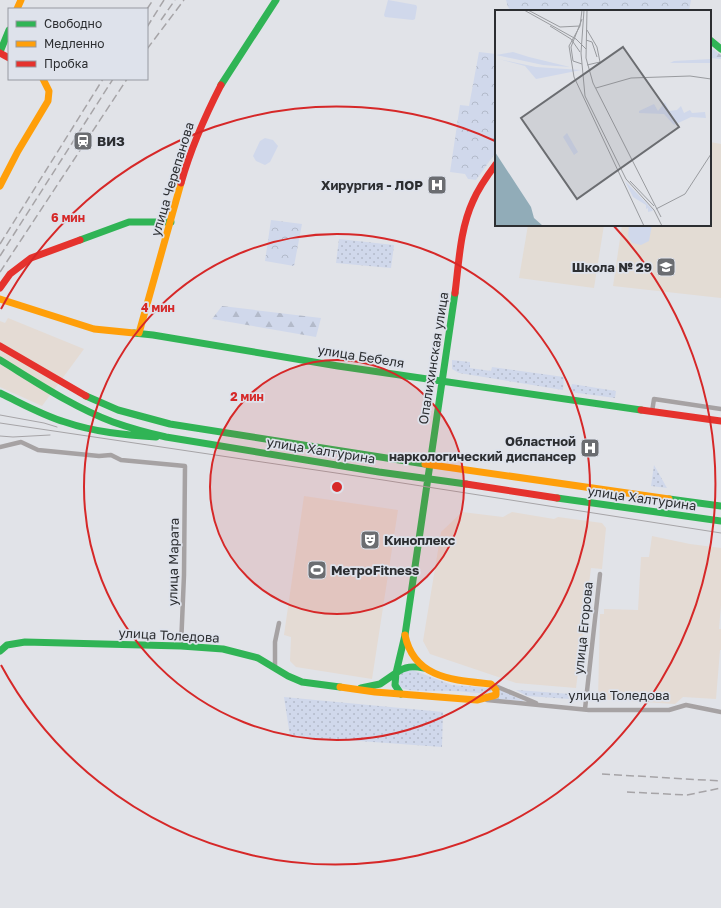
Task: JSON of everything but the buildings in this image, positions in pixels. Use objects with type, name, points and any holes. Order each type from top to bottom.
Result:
[{"type":"main road","name":"улица Черепанова","points":[[139,333],[188,158],[202,122],[229,71],[276,0]]},
{"type":"main road","points":[[0,53],[8,33]]},
{"type":"main road","points":[[711,41],[721,48]]},
{"type":"main road","points":[[0,186],[14,158],[48,101],[49,91],[43,80]]},
{"type":"main road","name":"Опалихинская улица","points":[[396,672],[404,635],[467,215],[470,204],[480,185],[495,165]]},
{"type":"main road","points":[[0,288],[10,274],[31,258],[129,222],[170,222]]},
{"type":"main road","name":"улица Бебеля","points":[[2,300],[94,328],[139,333],[338,366],[721,421]]},
{"type":"main road","name":"улица Халтурина","points":[[0,346],[73,389],[118,410],[170,424],[430,465],[721,506]]},
{"type":"main road","name":"улица Халтурина","points":[[0,360],[67,399],[112,421],[166,438],[428,479],[721,521]]},
{"type":"main road","points":[[0,393],[72,425],[124,434],[166,438]]},
{"type":"main road","points":[[404,635],[409,650],[424,668],[442,677],[491,684]]},
{"type":"main road","name":"улица Толедова","points":[[0,651],[7,645],[25,642],[181,646],[223,649],[258,658],[275,669],[302,682],[375,692],[477,700],[496,695],[496,690],[491,684]]},
{"type":"main road","points":[[357,689],[380,684],[402,668],[409,666],[424,668]]},
{"type":"main road","points":[[396,672],[395,685],[401,694]]},
{"type":"street","points":[[652,412],[654,399],[721,409]]},
{"type":"street","name":"улица Марата","points":[[0,447],[21,442],[38,450],[99,456],[111,455],[121,460],[185,466],[184,575],[181,646]]},
{"type":"street","name":"улица Егорова","points":[[585,709],[600,574]]},
{"type":"street","points":[[275,669],[276,642],[279,623]]},
{"type":"street","points":[[491,684],[540,704]]},
{"type":"street","points":[[477,700],[540,704]]},
{"type":"street","name":"улица Толедова","points":[[540,704],[585,709],[669,710],[686,705],[721,712]]},
{"type":"shaded area","name":"Школа № 29","points":[[711,142],[721,144],[721,298],[613,286],[622,226],[711,226]]},
{"type":"shaded area","points":[[528,226],[604,226],[594,288],[519,278]]},
{"type":"shaded area","points":[[8,318],[84,349],[42,406],[0,387],[0,321],[5,323]]},
{"type":"shaded area","points":[[304,496],[398,510],[372,679],[296,667],[290,661],[291,637],[284,635]]},
{"type":"shaded area","points":[[462,512],[503,517],[512,512],[554,519],[558,517],[602,523],[606,528],[602,569],[591,568],[576,688],[516,683],[430,654],[423,641],[441,532]]},
{"type":"shaded area","points":[[652,536],[690,544],[721,548],[721,605],[719,629],[721,629],[721,650],[716,699],[683,697],[675,704],[598,699],[600,614],[604,614],[604,609],[638,610],[641,557],[649,557]]},
{"type":"green space","points":[[388,0],[416,5],[415,19],[385,17],[384,15]]},
{"type":"green space","points":[[506,0],[691,0],[689,10],[510,10]]},
{"type":"green space","points":[[711,48],[721,55],[721,59],[711,58]]},
{"type":"green space","points":[[479,52],[495,54],[495,153],[476,180],[468,179],[465,174],[450,172],[460,105],[469,106]]},
{"type":"green space","points":[[265,138],[273,140],[278,146],[270,162],[265,165],[256,161],[253,156],[260,141]]},
{"type":"green space","points":[[271,220],[302,224],[294,266],[265,261]]},
{"type":"green space","points":[[629,226],[652,226],[649,241],[641,245],[632,243],[628,236]]},
{"type":"green space","points":[[339,239],[394,245],[391,268],[336,263]]},
{"type":"green space","points":[[222,306],[321,318],[316,337],[212,319]]},
{"type":"green space","points":[[452,360],[470,362],[470,368],[491,371],[492,367],[564,377],[563,390],[459,373],[452,369]]},
{"type":"green space","points":[[572,384],[616,391],[615,398],[570,392]]},
{"type":"green space","points":[[654,465],[667,488],[651,486]]},
{"type":"green space","points":[[410,669],[452,685],[489,688],[492,689],[492,691],[488,694],[455,691],[417,691],[404,689],[399,683],[399,678],[404,670]]},
{"type":"green space","points":[[499,689],[524,701],[495,699]]},
{"type":"green space","points":[[516,690],[571,694],[570,699],[527,696]]},
{"type":"green space","points":[[284,697],[443,712],[442,747],[290,736]]},
{"type":"tram line","points":[[0,415],[44,423],[57,427]]},
{"type":"tram line","points":[[0,423],[383,480],[721,533]]},
{"type":"tram line","points":[[0,436],[13,437],[50,435]]},
{"type":"railway","points":[[148,8],[153,0]]},
{"type":"railway","points":[[148,25],[164,0]]},
{"type":"railway","points":[[161,20],[175,0]]},
{"type":"railway","points":[[148,48],[184,0]]},
{"type":"railway","points":[[0,244],[102,80]]},
{"type":"railway","points":[[0,256],[112,80]]},
{"type":"railway","points":[[0,272],[126,80]]},
{"type":"railway","points":[[602,774],[721,781]]},
{"type":"railway","points":[[627,792],[687,795],[721,788]]},
{"type":"traffic: fast","points":[[221,85],[276,0]]},
{"type":"traffic: fast","points":[[0,52],[8,32]]},
{"type":"traffic: fast","points":[[711,41],[721,49]]},
{"type":"traffic: fast","points":[[80,240],[129,222],[171,222]]},
{"type":"traffic: fast","points":[[361,688],[380,684],[396,673],[405,635],[455,293]]},
{"type":"traffic: fast","points":[[134,333],[338,366],[641,410]]},
{"type":"traffic: fast","points":[[0,360],[55,394],[98,416],[146,432],[166,437],[379,472],[466,484]]},
{"type":"traffic: fast","points":[[0,393],[48,416],[76,425],[110,432],[156,437]]},
{"type":"traffic: fast","points":[[86,396],[118,410],[170,424],[425,464]]},
{"type":"traffic: fast","points":[[557,498],[721,521]]},
{"type":"traffic: fast","points":[[669,499],[721,506]]},
{"type":"traffic: fast","points":[[0,651],[7,645],[25,642],[181,646],[223,649],[258,658],[288,676],[302,682],[340,687]]},
{"type":"traffic: fast","points":[[401,694],[395,685],[396,673],[409,667],[424,668]]},
{"type":"traffic: slow","points":[[17,8],[21,0]]},
{"type":"traffic: slow","points":[[0,186],[18,151],[48,101],[49,91],[44,80]]},
{"type":"traffic: slow","points":[[139,333],[181,183]]},
{"type":"traffic: slow","points":[[0,299],[94,329],[134,333]]},
{"type":"traffic: slow","points":[[425,464],[669,499]]},
{"type":"traffic: slow","points":[[340,687],[375,692],[477,700],[496,695],[496,690],[491,684],[463,681],[426,669],[417,661],[410,650],[405,635]]},
{"type":"traffic: jam","points":[[0,53],[8,57]]},
{"type":"traffic: jam","points":[[181,183],[198,133],[221,85]]},
{"type":"traffic: jam","points":[[455,293],[465,223],[475,196],[495,165]]},
{"type":"traffic: jam","points":[[0,288],[10,274],[31,258],[80,240]]},
{"type":"traffic: jam","points":[[0,346],[86,396]]},
{"type":"traffic: jam","points":[[641,410],[721,421]]},
{"type":"traffic: jam","points":[[466,484],[557,498]]},
{"type":"place","name":"ВИЗ","points":[[83,141]]},
{"type":"place","name":"Хирургия - ЛОР","points":[[437,185]]},
{"type":"place","name":"Школа № 29","points":[[666,267]]},
{"type":"place","name":"Областной наркологический диспансер","points":[[590,448]]},
{"type":"place","name":"Киноплекс","points":[[370,540]]},
{"type":"place","name":"МетроFitness","points":[[317,570]]}]
